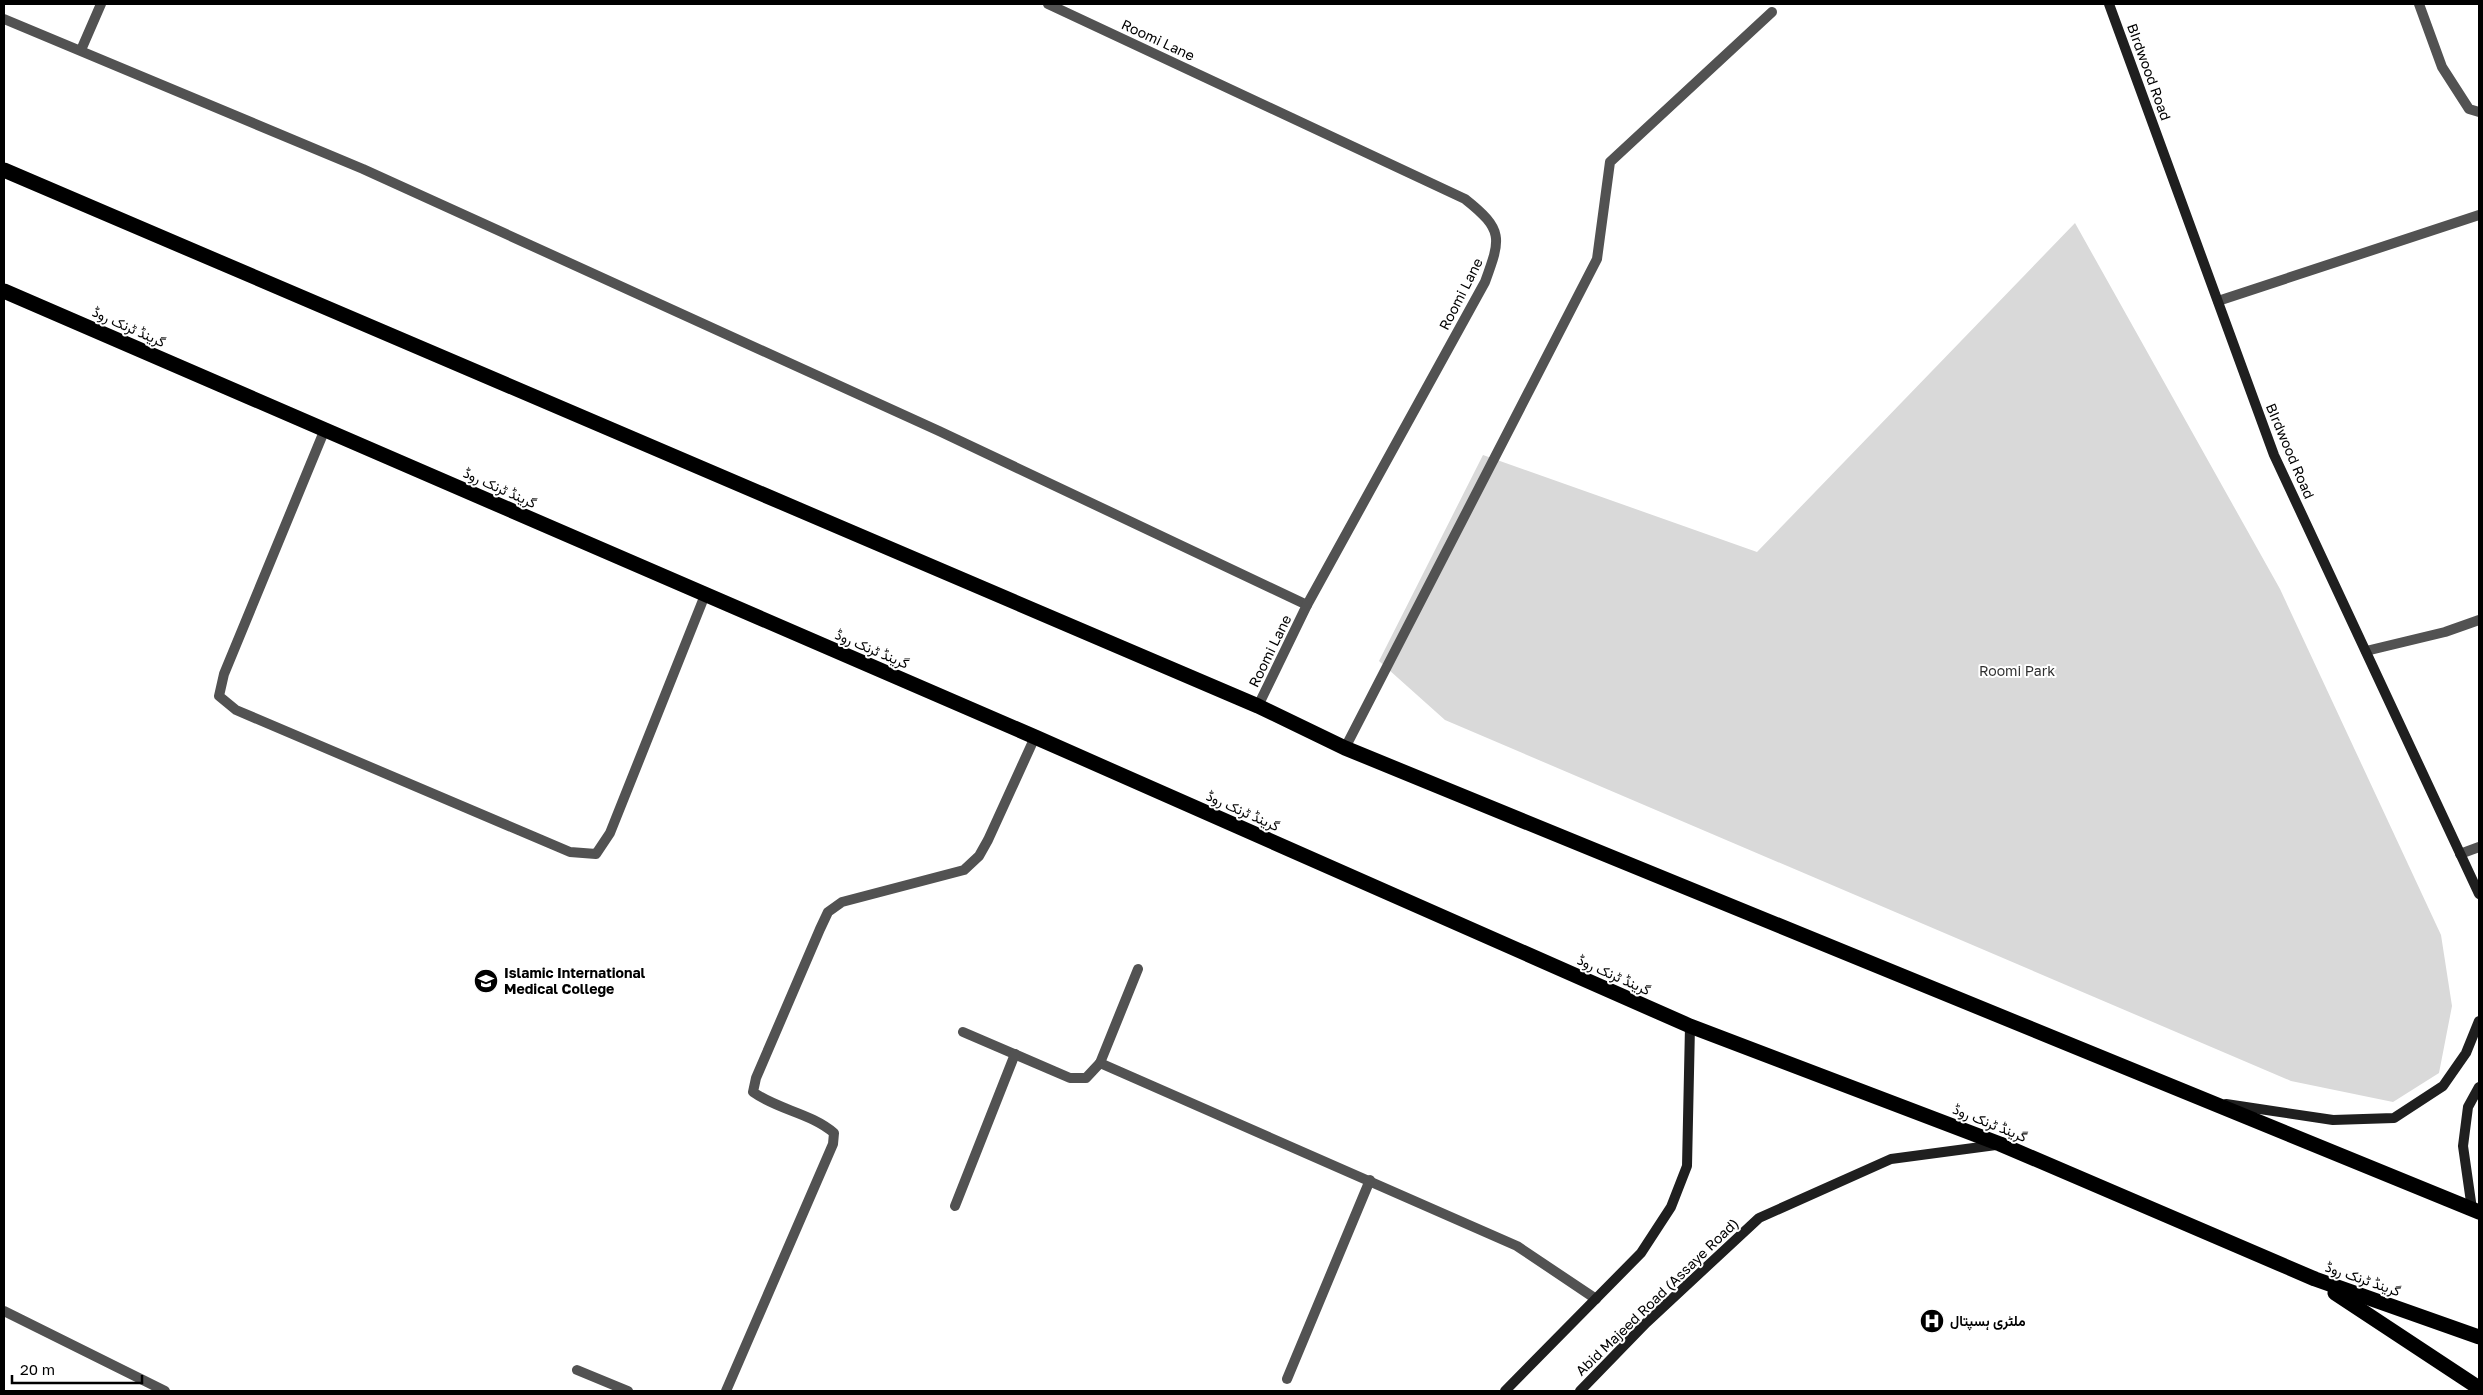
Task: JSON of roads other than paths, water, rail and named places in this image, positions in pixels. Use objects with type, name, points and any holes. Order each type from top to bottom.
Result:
[{"type":"highway","points":[[4,170],[1258,706],[1345,748],[2476,1211]]},
{"type":"highway","name":"گرینڈ ٹرنک روڈ","points":[[4,291],[1035,737],[1690,1026],[2000,1144],[2315,1279],[2479,1337]]},
{"type":"highway","points":[[2315,1279],[2479,1388]]},
{"type":"street","points":[[81,50],[101,4]]},
{"type":"street","name":"Roomi Lane","points":[[1048,4],[1466,199],[1483,213],[1495,229],[1497,249],[1485,282],[1307,605],[1258,706]]},
{"type":"street","name":"BIrdwood Road","points":[[2109,4],[2274,455],[2479,894]]},
{"type":"street","points":[[2419,4],[2442,67],[2469,109],[2479,112]]},
{"type":"street","points":[[1345,748],[1597,259],[1610,162],[1772,12]]},
{"type":"street","points":[[4,19],[363,169],[939,431],[1307,605]]},
{"type":"street","points":[[2218,301],[2479,215]]},
{"type":"street","points":[[325,429],[224,674],[219,696],[236,710],[570,852],[596,854],[610,833],[705,595]]},
{"type":"street","points":[[2366,651],[2445,632],[2479,620]]},
{"type":"street","points":[[726,1391],[833,1144],[834,1133],[825,1124],[767,1102],[753,1092],[756,1078],[828,912],[842,902],[964,870],[979,856],[988,840],[1035,737]]},
{"type":"street","points":[[2460,854],[2479,847]]},
{"type":"street","points":[[963,1032],[1070,1078],[1086,1078],[1100,1063],[1138,969]]},
{"type":"street","points":[[2210,1101],[2333,1120],[2394,1118],[2443,1086],[2466,1053],[2479,1021]]},
{"type":"street","points":[[1505,1391],[1641,1254],[1670,1208],[1687,1166],[1690,1026]]},
{"type":"street","points":[[955,1206],[1015,1054]]},
{"type":"street","points":[[1100,1063],[1517,1246],[1596,1299]]},
{"type":"street","points":[[2476,1211],[2463,1146],[2468,1107],[2479,1087]]},
{"type":"street","name":"Abid Majeed Road (Assaye Road)","points":[[1580,1391],[1646,1323],[1759,1218],[1891,1159],[2000,1144]]},
{"type":"street","points":[[1287,1379],[1370,1180]]},
{"type":"street","points":[[4,1311],[165,1391]]},
{"type":"street","points":[[577,1370],[628,1391]]},
{"type":"place","name":"Islamic International Medical College","points":[[486,981]]},
{"type":"place","name":"ملٹری ہسپتال","points":[[1932,1321]]},
{"type":"park label","name":"Roomi Park","points":[[2017,671]]}]
